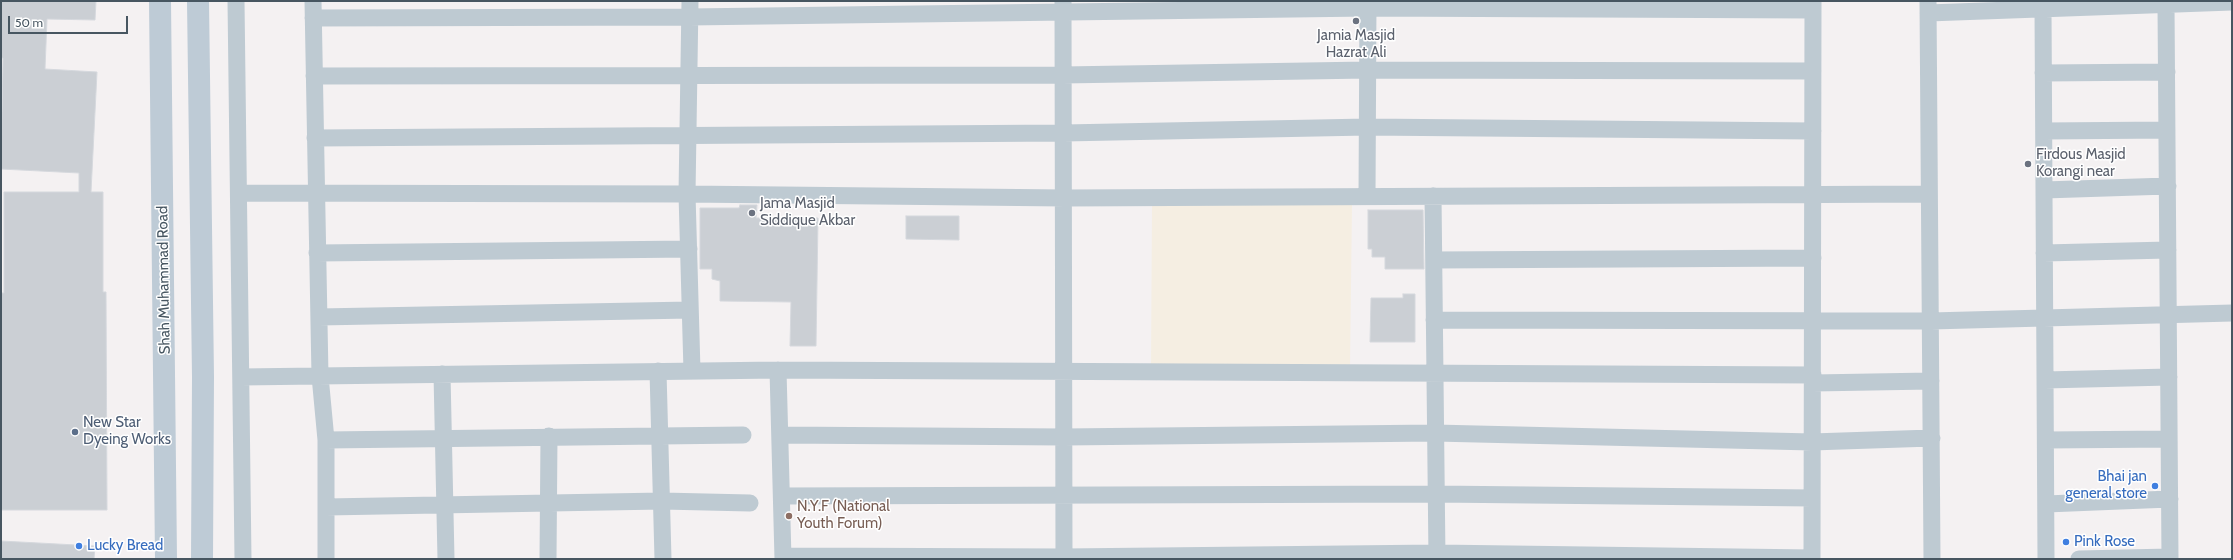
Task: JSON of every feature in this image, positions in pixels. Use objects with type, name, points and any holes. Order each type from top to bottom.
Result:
[{"type":"street","name":"Shah Muhammad Road","points":[[160,1],[166,559]]},
{"type":"street","points":[[198,1],[203,377],[202,559]]},
{"type":"street","points":[[236,1],[243,559]]},
{"type":"street","points":[[313,1],[320,376],[326,440],[326,559]]},
{"type":"street","points":[[1932,559],[1928,7],[2043,9],[2232,2]]},
{"type":"street","points":[[313,18],[690,9],[1368,5],[1813,5],[1812,558],[1437,556],[783,558],[778,370]]},
{"type":"street","points":[[1366,196],[1368,5]]},
{"type":"street","points":[[2079,559],[2170,558],[2166,5]]},
{"type":"street","points":[[1063,7],[1065,198],[1064,558]]},
{"type":"street","points":[[690,9],[687,194],[692,371]]},
{"type":"street","points":[[2043,9],[2046,559]]},
{"type":"street","points":[[314,76],[1063,75],[1367,70],[1813,71]]},
{"type":"street","points":[[2043,73],[2167,72]]},
{"type":"street","points":[[315,138],[1064,134],[1367,127],[1813,131]]},
{"type":"street","points":[[2044,131],[2167,130]]},
{"type":"street","points":[[2044,190],[2168,186]]},
{"type":"street","points":[[239,193],[687,194],[1065,198],[1930,194]]},
{"type":"street","points":[[1433,196],[1437,556]]},
{"type":"street","points":[[317,253],[689,249]]},
{"type":"street","points":[[2044,254],[2168,250]]},
{"type":"street","points":[[1434,260],[1813,258]]},
{"type":"street","points":[[319,317],[690,310]]},
{"type":"street","points":[[1434,320],[1813,322],[1931,321],[2232,313]]},
{"type":"street","points":[[241,377],[778,370],[1435,373],[1931,381]]},
{"type":"street","points":[[658,371],[663,559]]},
{"type":"street","points":[[442,374],[446,559]]},
{"type":"street","points":[[2045,380],[2169,377]]},
{"type":"street","points":[[780,435],[1064,437],[1435,433],[1812,442],[1932,438]]},
{"type":"street","points":[[326,440],[549,436],[743,435]]},
{"type":"street","points":[[548,559],[549,436]]},
{"type":"street","points":[[2046,440],[2169,439]]},
{"type":"street","points":[[782,496],[1436,494],[1812,498]]},
{"type":"street","points":[[2046,504],[2170,499]]},
{"type":"street","points":[[326,507],[662,501],[750,503]]},
{"type":"sand","points":[[1152,204],[1352,205],[1350,368],[1151,367]]},
{"type":"building","points":[[1,1],[96,1],[95,20],[47,19],[45,69],[97,72],[91,192],[103,192],[103,292],[106,292],[107,510],[1,510],[1,293],[4,293],[4,192],[79,192],[79,173],[1,169],[3,58],[1,58]]},
{"type":"building","points":[[740,205],[757,205],[756,218],[818,218],[816,346],[790,346],[791,302],[720,301],[720,281],[712,279],[712,269],[700,269],[700,208],[739,208]]},
{"type":"building","points":[[1368,210],[1423,210],[1424,269],[1385,269],[1385,257],[1372,257],[1372,249],[1368,249]]},
{"type":"building","points":[[906,216],[959,216],[959,240],[906,239]]},
{"type":"building","points":[[1403,294],[1415,294],[1415,342],[1370,342],[1371,298],[1403,298]]},
{"type":"building","points":[[1,541],[95,546],[94,559],[1,559]]},
{"type":"place","name":"Jamia Masjid Hazrat Ali","points":[[1356,21]]},
{"type":"place","name":"Firdous Masjid Korangi near","points":[[2028,164]]},
{"type":"place","name":"Jama Masjid Siddique Akbar","points":[[752,213]]},
{"type":"place","name":"New Star Dyeing Works","points":[[75,432]]},
{"type":"place","name":"Bhai jan general store","points":[[2155,486]]},
{"type":"place","name":"N.Y.F (National Youth Forum)","points":[[789,516]]},
{"type":"place","name":"Pink Rose","points":[[2066,542]]},
{"type":"place","name":"Lucky Bread","points":[[79,546]]}]
